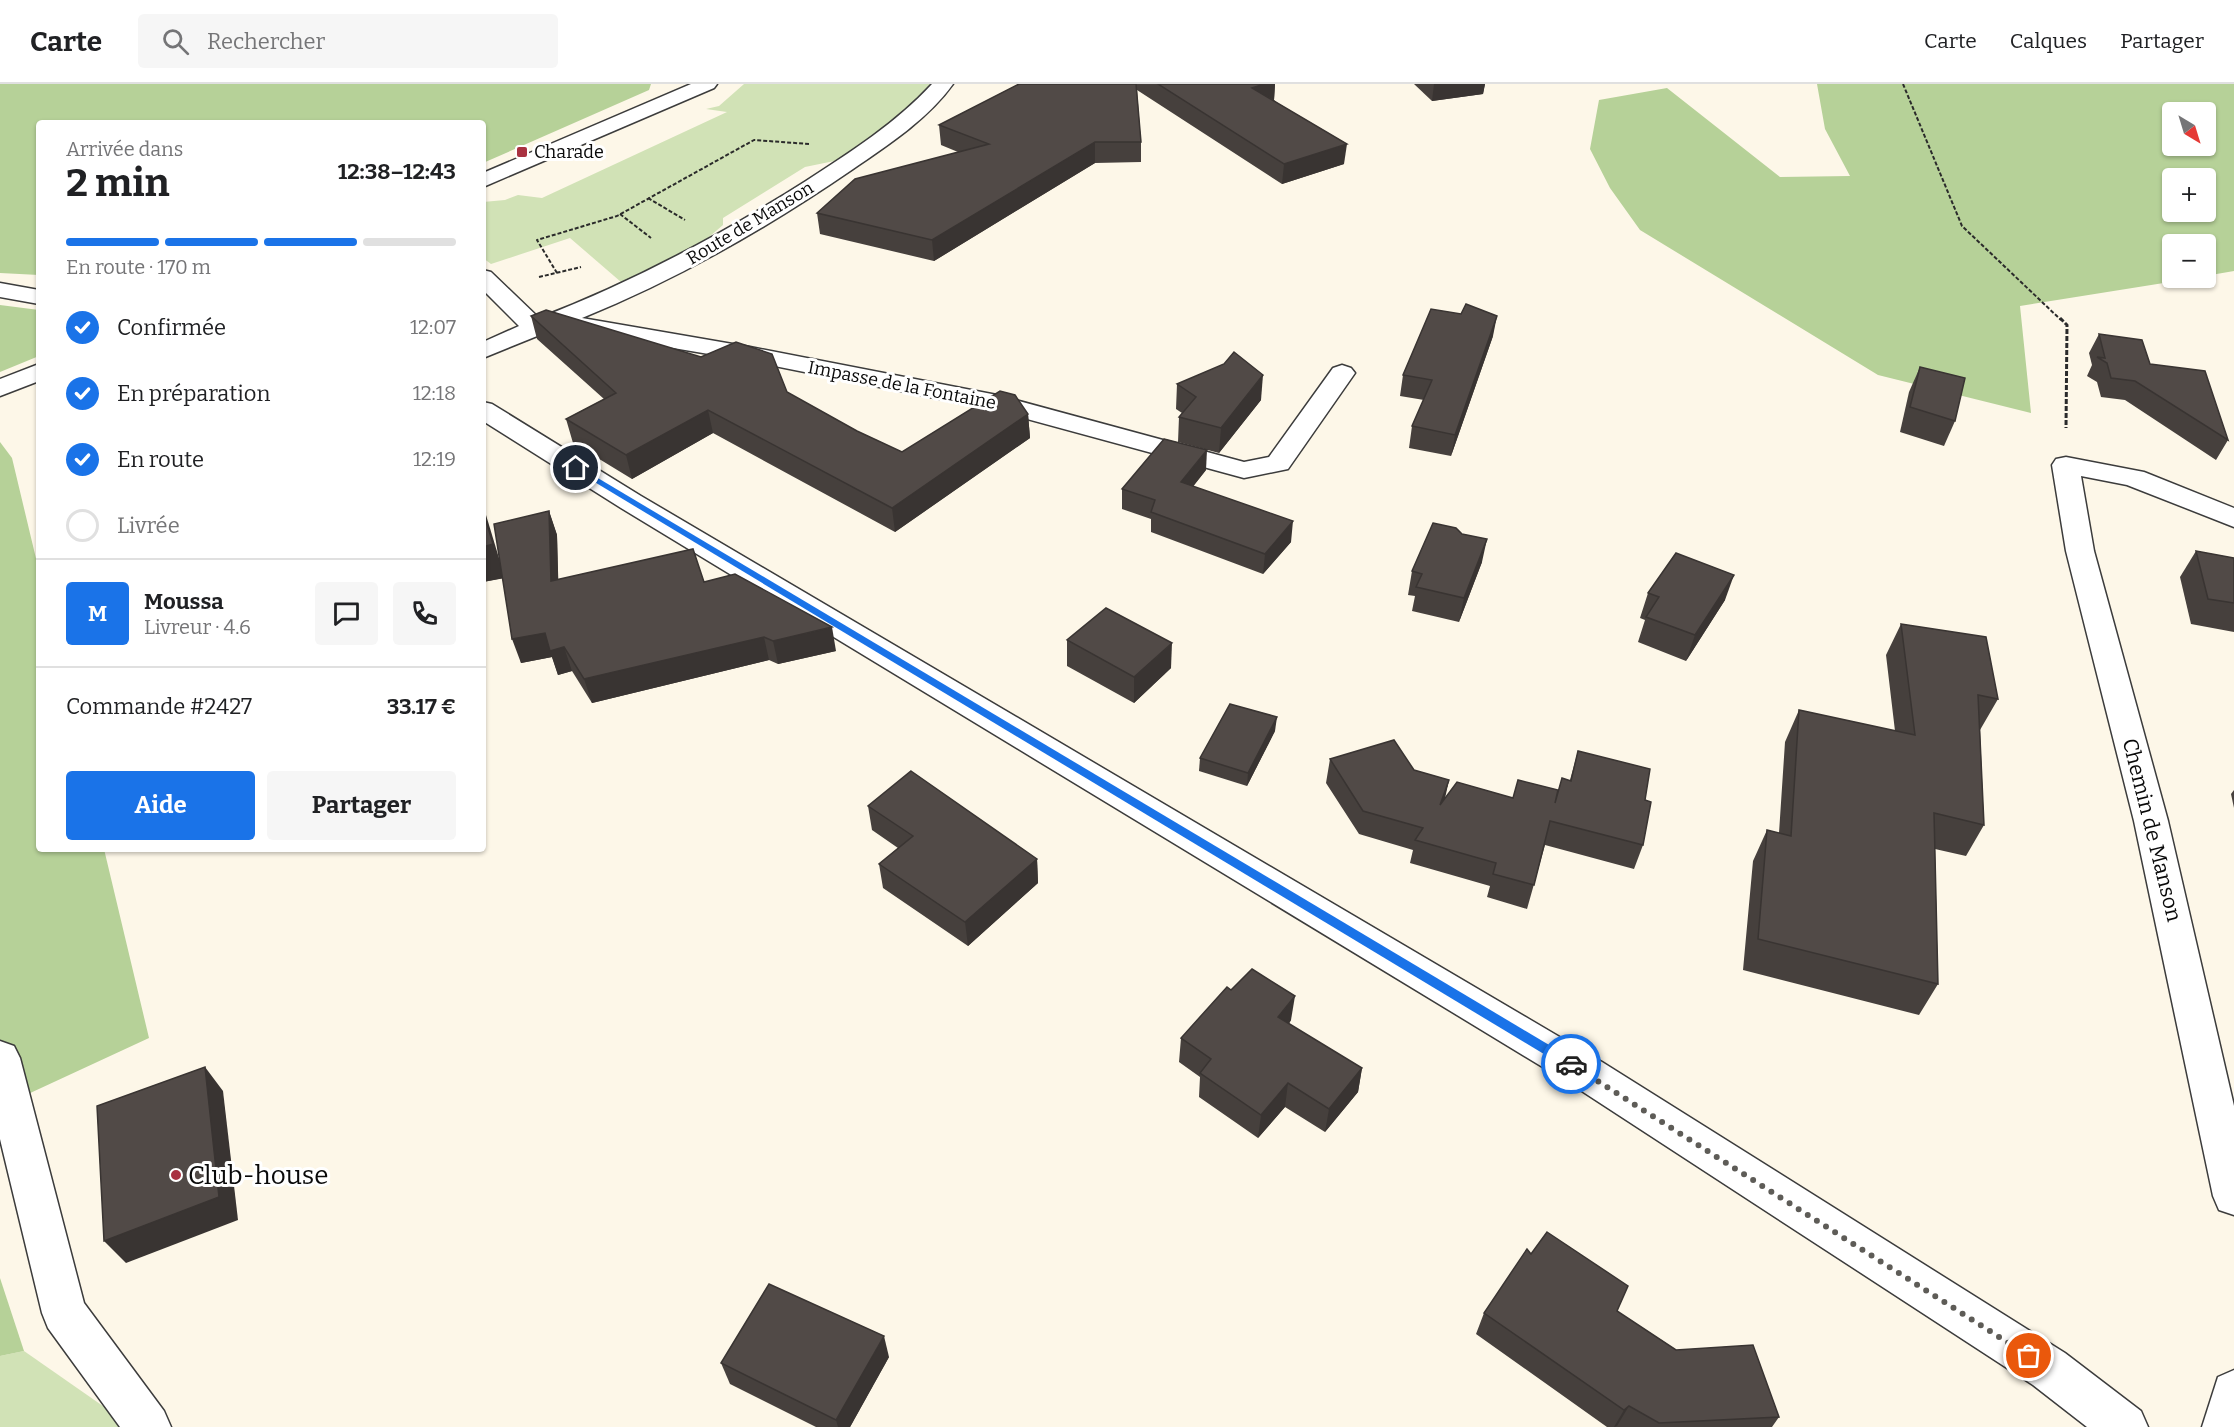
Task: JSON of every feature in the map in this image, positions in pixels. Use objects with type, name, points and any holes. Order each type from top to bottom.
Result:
[{"type":"street","points":[[486,180],[707,84]]},
{"type":"street","name":"Route de Manson","points":[[486,350],[672,270],[768,214],[882,140],[925,105],[944,84]]},
{"type":"street","points":[[489,282],[545,324]]},
{"type":"street","points":[[0,290],[36,296]]},
{"type":"street","name":"Impasse de la Fontaine","points":[[545,324],[750,354],[997,404],[1244,470],[1278,463],[1342,373]]},
{"type":"street","points":[[0,388],[36,373]]},
{"type":"street","points":[[486,412],[642,508],[1588,1074],[2049,1369],[2125,1427]]},
{"type":"street","points":[[2066,465],[2134,478],[2234,518]]},
{"type":"street","name":"Chemin de Manson","points":[[2066,465],[2080,551],[2226,1117],[2234,1196]]},
{"type":"street","points":[[0,1058],[64,1313],[148,1427]]},
{"type":"street","points":[[2225,1427],[2234,1393]]},
{"type":"path","points":[[1903,84],[1962,226],[2067,325],[2066,465]]},
{"type":"path","points":[[557,273],[537,240],[620,214],[754,140],[816,145]]},
{"type":"path","points":[[648,198],[686,220]]},
{"type":"path","points":[[620,214],[651,238]]},
{"type":"path","points":[[489,282],[557,273],[587,265]]},
{"type":"green space","points":[[0,84],[651,84],[649,90],[486,162],[486,120],[36,120],[36,275],[0,273]]},
{"type":"green space","points":[[744,84],[933,84],[906,113],[839,160],[805,167],[723,218],[723,225],[695,249],[621,282],[570,238],[491,264],[486,260],[486,202],[505,200],[518,195],[542,198],[727,112],[706,109],[719,106]]},
{"type":"green space","points":[[1817,84],[2234,84],[2234,271],[2216,274],[2216,234],[2162,234],[2162,283],[2020,306],[2031,413],[1878,375],[1640,230],[1610,188],[1590,149],[1599,100],[1667,88],[1780,177],[1850,176],[1825,129]]},
{"type":"green space","points":[[0,305],[36,310],[36,357],[0,372]]},
{"type":"green space","points":[[0,442],[12,458],[36,558],[36,852],[105,852],[149,1038],[0,1107]]},
{"type":"green space","points":[[0,1278],[24,1351],[0,1356]]},
{"type":"green space","points":[[24,1351],[133,1427],[0,1427],[0,1356]]},
{"type":"building","points":[[1019,84],[1136,84],[1141,142],[1095,142],[932,240],[817,213],[855,179],[989,144],[939,125]]},
{"type":"building","points":[[1158,84],[1264,84],[1252,88],[1347,144],[1284,164]]},
{"type":"building","points":[[1466,304],[1497,316],[1455,435],[1412,426],[1432,380],[1403,375],[1431,309],[1461,314]]},
{"type":"building","points":[[546,310],[701,357],[736,342],[772,354],[787,392],[857,431],[902,452],[1000,391],[1015,395],[1028,414],[892,508],[708,410],[626,455],[566,419],[616,393],[531,316]]},
{"type":"building","points":[[2099,334],[2142,340],[2150,364],[2205,371],[2228,440],[2135,381],[2111,378],[2107,363],[2097,357],[2105,358]]},
{"type":"building","points":[[1234,352],[1263,375],[1221,428],[1179,417],[1196,397],[1177,384],[1224,364]]},
{"type":"building","points":[[1920,367],[1965,378],[1955,421],[1910,407]]},
{"type":"building","points":[[1164,439],[1207,450],[1181,482],[1293,521],[1265,554],[1151,512],[1155,500],[1122,489]]},
{"type":"building","points":[[549,511],[551,581],[693,549],[704,582],[735,574],[832,627],[773,641],[764,637],[584,679],[564,647],[550,651],[545,633],[512,639],[494,524]]},
{"type":"building","points":[[486,521],[493,544],[486,546]]},
{"type":"building","points":[[1433,523],[1456,528],[1462,534],[1487,539],[1464,598],[1416,587],[1422,574],[1412,571]]},
{"type":"building","points":[[2196,551],[2234,558],[2234,603],[2208,599]]},
{"type":"building","points":[[1676,553],[1734,575],[1695,635],[1646,617],[1659,597],[1648,593]]},
{"type":"building","points":[[1106,608],[1172,643],[1134,677],[1067,640]]},
{"type":"building","points":[[1901,624],[1986,637],[1998,699],[1978,695],[1984,825],[1934,813],[1938,984],[1758,939],[1767,830],[1791,836],[1799,710],[1915,735]]},
{"type":"building","points":[[1230,704],[1277,717],[1248,773],[1200,758]]},
{"type":"building","points":[[1394,740],[1414,770],[1449,780],[1440,805],[1457,782],[1513,798],[1518,780],[1558,790],[1555,803],[1562,778],[1571,781],[1578,751],[1650,769],[1645,800],[1651,802],[1643,845],[1550,821],[1534,885],[1493,874],[1496,863],[1415,840],[1423,828],[1363,811],[1330,759]]},
{"type":"building","points":[[911,771],[1037,859],[965,922],[879,864],[913,836],[868,806]]},
{"type":"building","points":[[1252,969],[1295,996],[1278,1017],[1362,1068],[1329,1109],[1288,1083],[1261,1115],[1200,1073],[1211,1059],[1181,1038],[1227,987],[1231,990]]},
{"type":"building","name":"Club-house","points":[[205,1067],[219,1197],[104,1241],[97,1106]]},
{"type":"building","points":[[1547,1232],[1628,1286],[1617,1311],[1676,1350],[1753,1345],[1779,1417],[1659,1423],[1629,1406],[1624,1410],[1484,1313],[1527,1249],[1531,1254]]},
{"type":"building","points":[[769,1284],[884,1336],[836,1420],[721,1363]]},
{"type":"way so far","points":[[1571,1064],[2029,1356]]},
{"type":"place","name":"Charade","points":[[522,152]]},
{"type":"place","name":"Club-house","points":[[176,1175]]},
{"type":"route","points":[[576,468],[1571,1064]]}]
